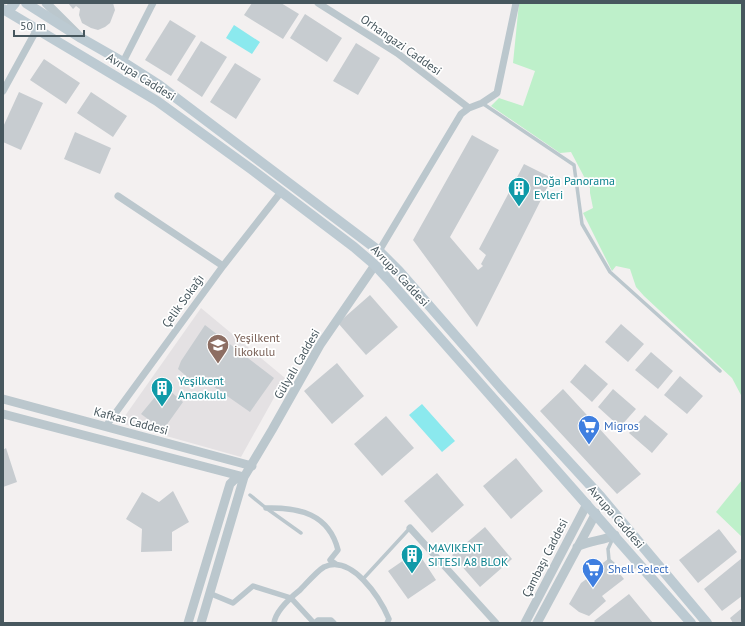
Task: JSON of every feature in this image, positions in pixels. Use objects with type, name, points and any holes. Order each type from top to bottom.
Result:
[{"type":"main road","points":[[5,8],[10,9],[15,3]]},
{"type":"main road","name":"Avrupa Caddesi","points":[[26,3],[159,85],[379,251],[399,271],[501,388],[601,497],[707,623]]},
{"type":"main road","name":"Avrupa Caddesi","points":[[5,8],[37,29],[157,101],[281,192],[375,266],[596,513],[692,623]]},
{"type":"main road","points":[[587,504],[595,498],[601,497],[596,513]]},
{"type":"street","points":[[46,3],[56,14],[68,23],[81,38]]},
{"type":"street","points":[[123,62],[153,3]]},
{"type":"street","name":"Orhangazi Caddesi","points":[[318,3],[397,53],[469,108]]},
{"type":"street","points":[[379,251],[461,114],[497,93],[516,3]]},
{"type":"street","points":[[3,91],[37,29]]},
{"type":"street","name":"Çelik Sokağı","points":[[106,426],[223,266],[281,192]]},
{"type":"street","points":[[118,196],[223,266]]},
{"type":"street","name":"Gülyalı Caddesi","points":[[201,623],[244,477],[252,466],[320,344],[375,266]]},
{"type":"street","name":"Kafkas Caddesi","points":[[3,399],[252,466]]},
{"type":"street","name":"Kafkas Caddesi","points":[[3,414],[244,477]]},
{"type":"street","name":"Gülyalı Caddesi","points":[[188,623],[230,484],[235,479],[244,477]]},
{"type":"street","name":"Çambaşı Caddesi","points":[[525,623],[587,504]]},
{"type":"street","points":[[266,508],[282,508],[303,513],[318,518],[329,528],[335,539],[338,550],[330,560],[336,564],[346,566],[363,579],[384,607],[390,622]]},
{"type":"street","name":"Çambaşı Caddesi","points":[[537,623],[596,513]]},
{"type":"street","points":[[410,528],[496,623]]},
{"type":"street","points":[[578,547],[589,542],[611,538],[615,535]]},
{"type":"street","points":[[274,623],[275,618],[291,598],[324,567],[336,564]]},
{"type":"street","points":[[209,593],[233,603],[253,586],[291,598],[315,623],[318,620],[331,620],[334,623]]},
{"type":"lane","points":[[482,103],[574,165],[582,224],[610,272],[720,371]]},
{"type":"lane","points":[[250,495],[301,533]]},
{"type":"lane","points":[[363,579],[410,528]]},
{"type":"lane","points":[[615,535],[609,545],[608,556],[610,560],[622,570],[640,565]]},
{"type":"shaded area","points":[[201,308],[285,378],[241,457],[120,423]]},
{"type":"green space","points":[[519,3],[742,3],[742,397],[732,378],[636,287],[630,269],[616,266],[612,271],[583,213],[593,208],[590,188],[571,152],[560,153],[491,106],[499,98],[523,106],[535,71],[513,63]]},
{"type":"green space","points":[[742,480],[742,537],[716,512]]},
{"type":"water","points":[[234,25],[260,42],[252,54],[226,38]]},
{"type":"water","points":[[422,404],[455,441],[442,452],[409,415]]},
{"type":"building","points":[[68,3],[113,3],[115,10],[110,23],[98,30],[82,23],[79,15],[80,9],[76,6],[73,9]]},
{"type":"building","points":[[252,3],[281,3],[299,14],[283,39],[244,15]]},
{"type":"building","points":[[305,14],[342,38],[327,62],[290,38]]},
{"type":"building","points":[[170,20],[196,36],[171,76],[145,60]]},
{"type":"building","points":[[201,41],[227,57],[202,97],[177,80]]},
{"type":"building","points":[[356,43],[380,58],[358,95],[333,81]]},
{"type":"building","points":[[44,59],[80,83],[66,104],[30,80]]},
{"type":"building","points":[[235,63],[261,79],[236,119],[210,102]]},
{"type":"building","points":[[19,92],[43,103],[21,150],[3,142],[3,127]]},
{"type":"building","points":[[91,92],[127,116],[113,137],[77,113]]},
{"type":"building","points":[[75,132],[111,148],[100,174],[64,159]]},
{"type":"building","name":"Doğa Panorama Evleri","points":[[472,135],[499,150],[450,237],[478,270],[483,266],[481,264],[486,255],[479,249],[524,164],[552,178],[477,327],[413,240]]},
{"type":"building","points":[[370,295],[398,327],[366,355],[338,323]]},
{"type":"building","points":[[621,324],[644,344],[628,362],[605,342]]},
{"type":"building","name":"Yeşilkent İlkokulu","points":[[205,325],[274,378],[250,412],[197,375],[192,381],[178,369],[181,361]]},
{"type":"building","points":[[651,352],[673,371],[658,389],[635,370]]},
{"type":"building","points":[[337,363],[364,396],[332,424],[304,391]]},
{"type":"building","points":[[585,364],[608,384],[592,402],[570,382]]},
{"type":"building","points":[[680,376],[703,396],[687,414],[664,395]]},
{"type":"building","name":"Yeşilkent Anaokulu","points":[[164,386],[183,402],[163,430],[141,414]]},
{"type":"building","points":[[563,389],[641,474],[617,494],[540,411]]},
{"type":"building","points":[[613,389],[636,409],[620,427],[598,407]]},
{"type":"building","points":[[645,415],[668,434],[652,453],[629,433]]},
{"type":"building","points":[[386,416],[414,448],[382,476],[354,444]]},
{"type":"building","points":[[6,448],[17,482],[3,487],[3,450]]},
{"type":"building","points":[[516,458],[543,491],[511,519],[483,486]]},
{"type":"building","points":[[437,473],[464,505],[432,533],[404,501]]},
{"type":"building","points":[[173,491],[189,522],[172,532],[172,551],[141,552],[142,529],[126,519],[142,492],[159,502]]},
{"type":"building","points":[[485,527],[512,559],[480,587],[452,555]]},
{"type":"building","points":[[719,529],[737,552],[698,583],[679,560]]},
{"type":"building","name":"MAVIKENT SITESI A8 BLOK","points":[[417,551],[436,580],[408,599],[388,571]]},
{"type":"building","points":[[742,558],[742,596],[722,611],[704,589]]},
{"type":"building","points":[[608,559],[624,579],[602,596],[606,601],[589,616],[579,612],[569,604],[581,583],[592,575],[590,573]]},
{"type":"building","points":[[629,594],[653,623],[596,623],[594,621]]},
{"type":"building","points":[[742,608],[742,623],[733,623],[730,618]]},
{"type":"place","name":"Doğa Panorama Evleri","points":[[519,208]]},
{"type":"place","name":"Yeşilkent İlkokulu","points":[[218,364]]},
{"type":"place","name":"Yeşilkent Anaokulu","points":[[162,408]]},
{"type":"place","name":"Migros","points":[[589,446]]},
{"type":"place","name":"MAVIKENT SITESI A8 BLOK","points":[[412,574]]},
{"type":"place","name":"Shell Select","points":[[593,588]]}]
